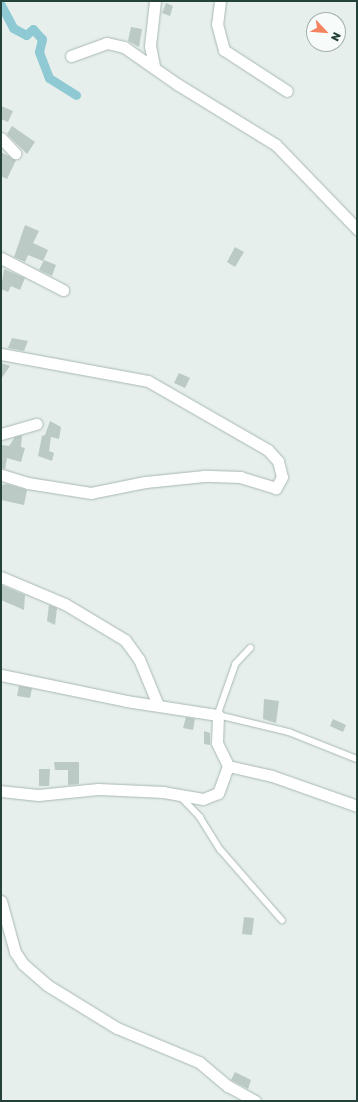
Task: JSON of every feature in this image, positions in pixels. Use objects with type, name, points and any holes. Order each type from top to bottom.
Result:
[{"type":"street","points":[[154,66],[150,46],[155,1]]},
{"type":"street","points":[[220,1],[217,24],[224,50],[287,91]]},
{"type":"street","points":[[71,56],[112,43],[154,66],[177,84],[276,144],[357,229]]},
{"type":"street","points":[[2,143],[15,153]]},
{"type":"street","points":[[1,258],[63,290]]},
{"type":"street","points":[[1,354],[148,381],[268,450],[278,461],[282,477],[276,488],[241,477],[204,476],[145,482],[91,493],[28,483],[1,475]]},
{"type":"street","points":[[1,434],[37,424]]},
{"type":"street","points":[[1,577],[65,604],[125,640],[139,659],[158,705]]},
{"type":"street","points":[[1,675],[218,715],[217,743],[228,766],[218,793],[212,797],[203,799],[177,793],[98,790],[38,795],[1,791]]},
{"type":"street","points":[[228,766],[272,776],[357,806]]},
{"type":"street","points":[[1,901],[15,952],[23,964],[47,985],[117,1028],[199,1062],[228,1086],[255,1101]]},
{"type":"lane","points":[[251,648],[236,664],[218,715],[289,732],[357,759]]},
{"type":"lane","points":[[177,793],[282,920]]},
{"type":"building","points":[[166,3],[173,6],[170,16],[162,13]]},
{"type":"building","points":[[131,27],[142,29],[139,47],[128,41]]},
{"type":"building","points":[[1,106],[13,111],[8,122],[1,119]]},
{"type":"building","points":[[12,126],[35,142],[27,154],[7,134]]},
{"type":"building","points":[[1,152],[16,160],[7,179],[1,176]]},
{"type":"building","points":[[25,225],[39,231],[33,243],[48,250],[43,261],[28,255],[25,262],[14,257]]},
{"type":"building","points":[[235,247],[244,252],[235,267],[227,262]]},
{"type":"building","points":[[44,260],[56,265],[52,276],[39,270]]},
{"type":"building","points":[[4,269],[25,278],[20,290],[11,286],[8,292],[1,289]]},
{"type":"building","points":[[12,338],[28,341],[24,351],[8,348]]},
{"type":"building","points":[[1,363],[10,366],[1,379]]},
{"type":"building","points":[[179,373],[190,378],[185,388],[174,383]]},
{"type":"building","points":[[50,421],[61,427],[59,439],[51,437],[49,451],[54,453],[52,461],[38,456],[42,436],[45,435]]},
{"type":"building","points":[[22,435],[21,447],[25,448],[21,462],[7,458],[5,469],[1,468],[2,445],[9,446],[15,437]]},
{"type":"building","points":[[7,484],[27,490],[24,505],[1,500],[1,485]]},
{"type":"building","points":[[1,585],[25,595],[24,610],[1,600]]},
{"type":"building","points":[[49,605],[57,608],[55,625],[47,621]]},
{"type":"building","points":[[19,686],[32,688],[30,698],[17,696]]},
{"type":"building","points":[[264,699],[279,701],[276,723],[263,719]]},
{"type":"building","points":[[186,717],[195,719],[193,730],[183,728]]},
{"type":"building","points":[[333,719],[346,725],[343,732],[330,726]]},
{"type":"building","points":[[204,731],[210,733],[210,745],[204,744]]},
{"type":"building","points":[[54,762],[79,762],[79,784],[68,785],[68,770],[55,770]]},
{"type":"building","points":[[39,769],[50,769],[49,786],[39,786]]},
{"type":"building","points":[[244,917],[254,918],[252,935],[242,934]]},
{"type":"building","points":[[235,1072],[251,1080],[248,1089],[231,1080]]},
{"type":"waterway","points":[[1,5],[13,28],[26,35],[33,29],[42,39],[39,52],[49,78],[76,95]]}]
